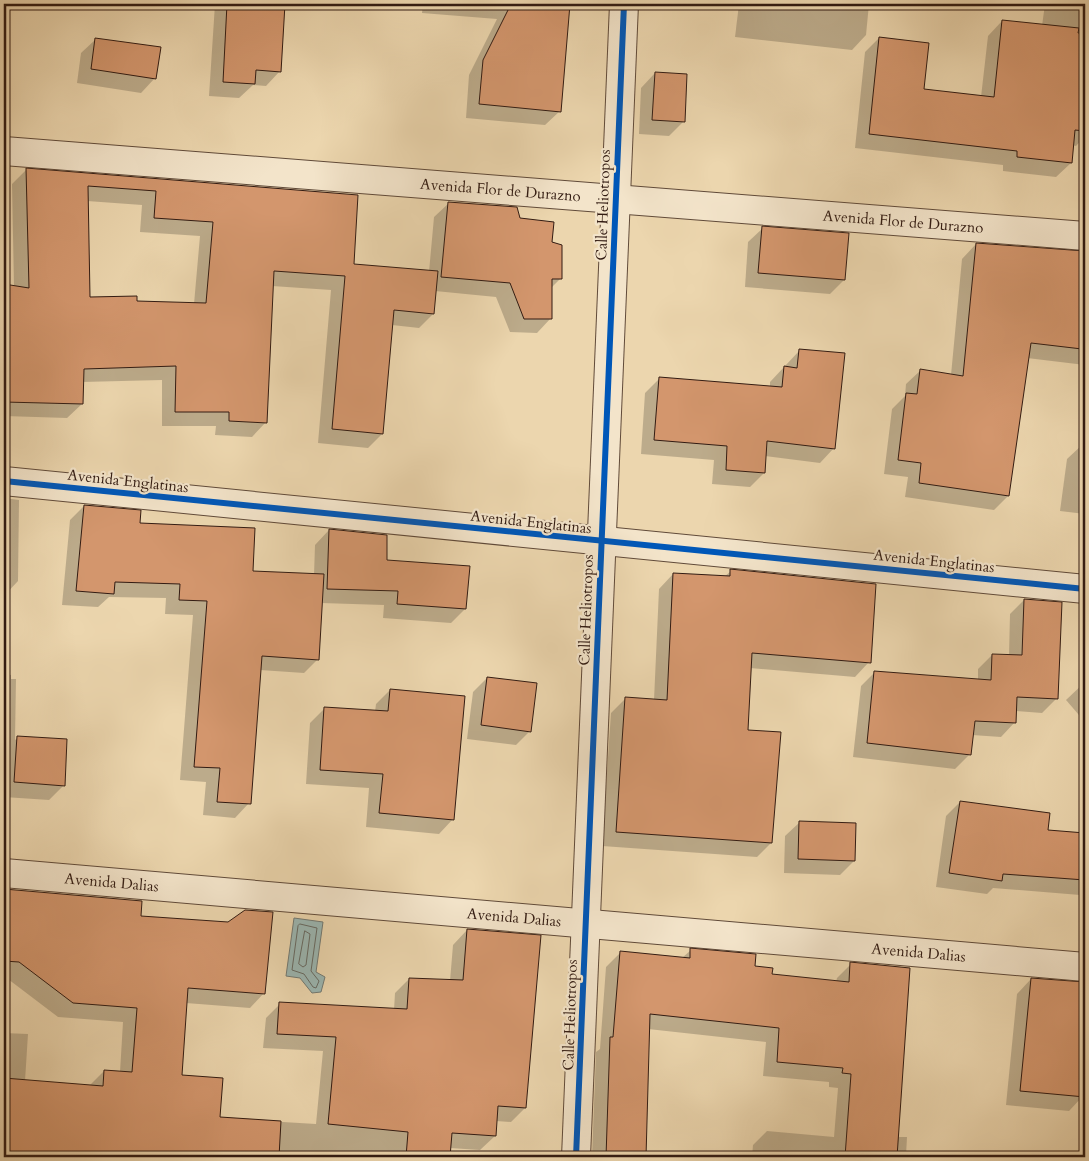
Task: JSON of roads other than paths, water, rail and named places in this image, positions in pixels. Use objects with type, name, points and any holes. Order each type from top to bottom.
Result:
[{"type":"street","name":"Calle Heliotropos","points":[[576,1157],[624,4]]},
{"type":"street","name":"Avenida Flor de Durazno","points":[[4,151],[1085,236]]},
{"type":"street","name":"Avenida Englatinas","points":[[4,481],[1085,589]]},
{"type":"street","name":"Avenida Dalias","points":[[4,873],[1085,967]]},
{"type":"water","points":[[294,918],[323,922],[316,972],[325,977],[321,992],[312,993],[300,978],[286,976]]}]
